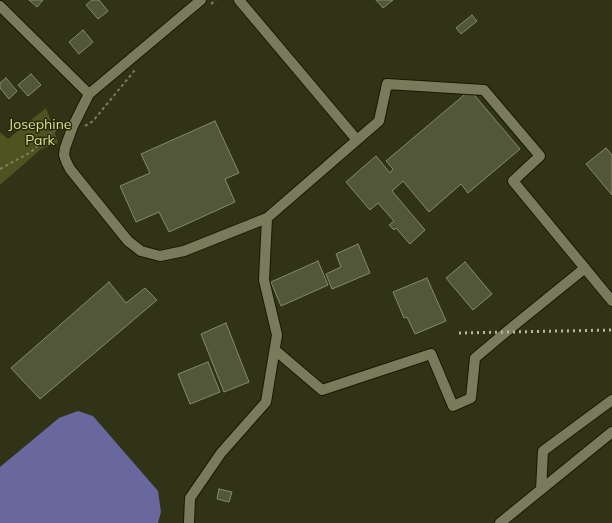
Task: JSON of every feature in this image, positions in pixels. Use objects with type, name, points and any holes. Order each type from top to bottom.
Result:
[{"type":"street","points":[[201,0],[89,94],[73,126],[65,148],[64,155],[70,169],[128,241],[141,251],[160,256],[184,252],[267,218],[379,121],[387,84],[484,90],[540,156],[513,181],[612,300]]},
{"type":"street","points":[[239,0],[357,140]]},
{"type":"street","points":[[0,6],[89,94]]},
{"type":"street","points":[[189,523],[190,498],[221,453],[266,402],[277,336],[264,280],[267,218]]},
{"type":"street","points":[[275,350],[322,390],[431,354],[453,406],[471,398],[475,358],[585,268]]},
{"type":"street","points":[[541,490],[543,451],[612,400]]},
{"type":"street","points":[[500,523],[612,432]]},
{"type":"green space","name":"Josephine Park","points":[[46,108],[58,143],[41,149],[0,185],[0,132],[8,139]]},
{"type":"water","points":[[78,411],[93,416],[158,491],[161,512],[158,523],[0,523],[0,467],[59,418]]},
{"type":"building","points":[[29,0],[43,0],[37,7]]},
{"type":"building","points":[[92,0],[99,0],[108,11],[98,19],[86,5]]},
{"type":"building","points":[[376,0],[393,0],[383,8]]},
{"type":"building","points":[[472,15],[477,21],[461,34],[456,28]]},
{"type":"building","points":[[83,30],[93,42],[79,54],[69,42]]},
{"type":"building","points":[[31,74],[41,85],[28,96],[18,85]]},
{"type":"building","points":[[6,78],[17,91],[9,99],[0,88],[0,83]]},
{"type":"building","points":[[470,90],[520,149],[468,193],[461,184],[429,212],[403,181],[392,191],[425,230],[410,244],[396,228],[394,230],[389,225],[394,221],[378,203],[370,210],[346,182],[376,156],[390,173],[393,169],[386,161]]},
{"type":"building","points":[[215,121],[239,173],[225,179],[235,202],[169,232],[159,212],[136,222],[120,186],[150,173],[141,154]]},
{"type":"building","points":[[606,148],[612,155],[612,195],[586,164]]},
{"type":"building","points":[[358,244],[370,273],[332,289],[326,274],[341,267],[336,254]]},
{"type":"building","points":[[318,261],[328,285],[281,306],[271,282]]},
{"type":"building","points":[[465,262],[492,294],[473,310],[446,278]]},
{"type":"building","points":[[427,278],[446,321],[415,334],[407,317],[404,318],[393,292]]},
{"type":"building","points":[[109,282],[126,303],[145,288],[157,300],[40,399],[11,368]]},
{"type":"building","points":[[226,323],[249,382],[224,392],[201,334]]},
{"type":"building","points":[[208,362],[220,392],[190,404],[178,374]]},
{"type":"building","points":[[219,489],[232,492],[229,502],[217,499]]},
{"type":"railway","points":[[459,333],[612,330]]}]
